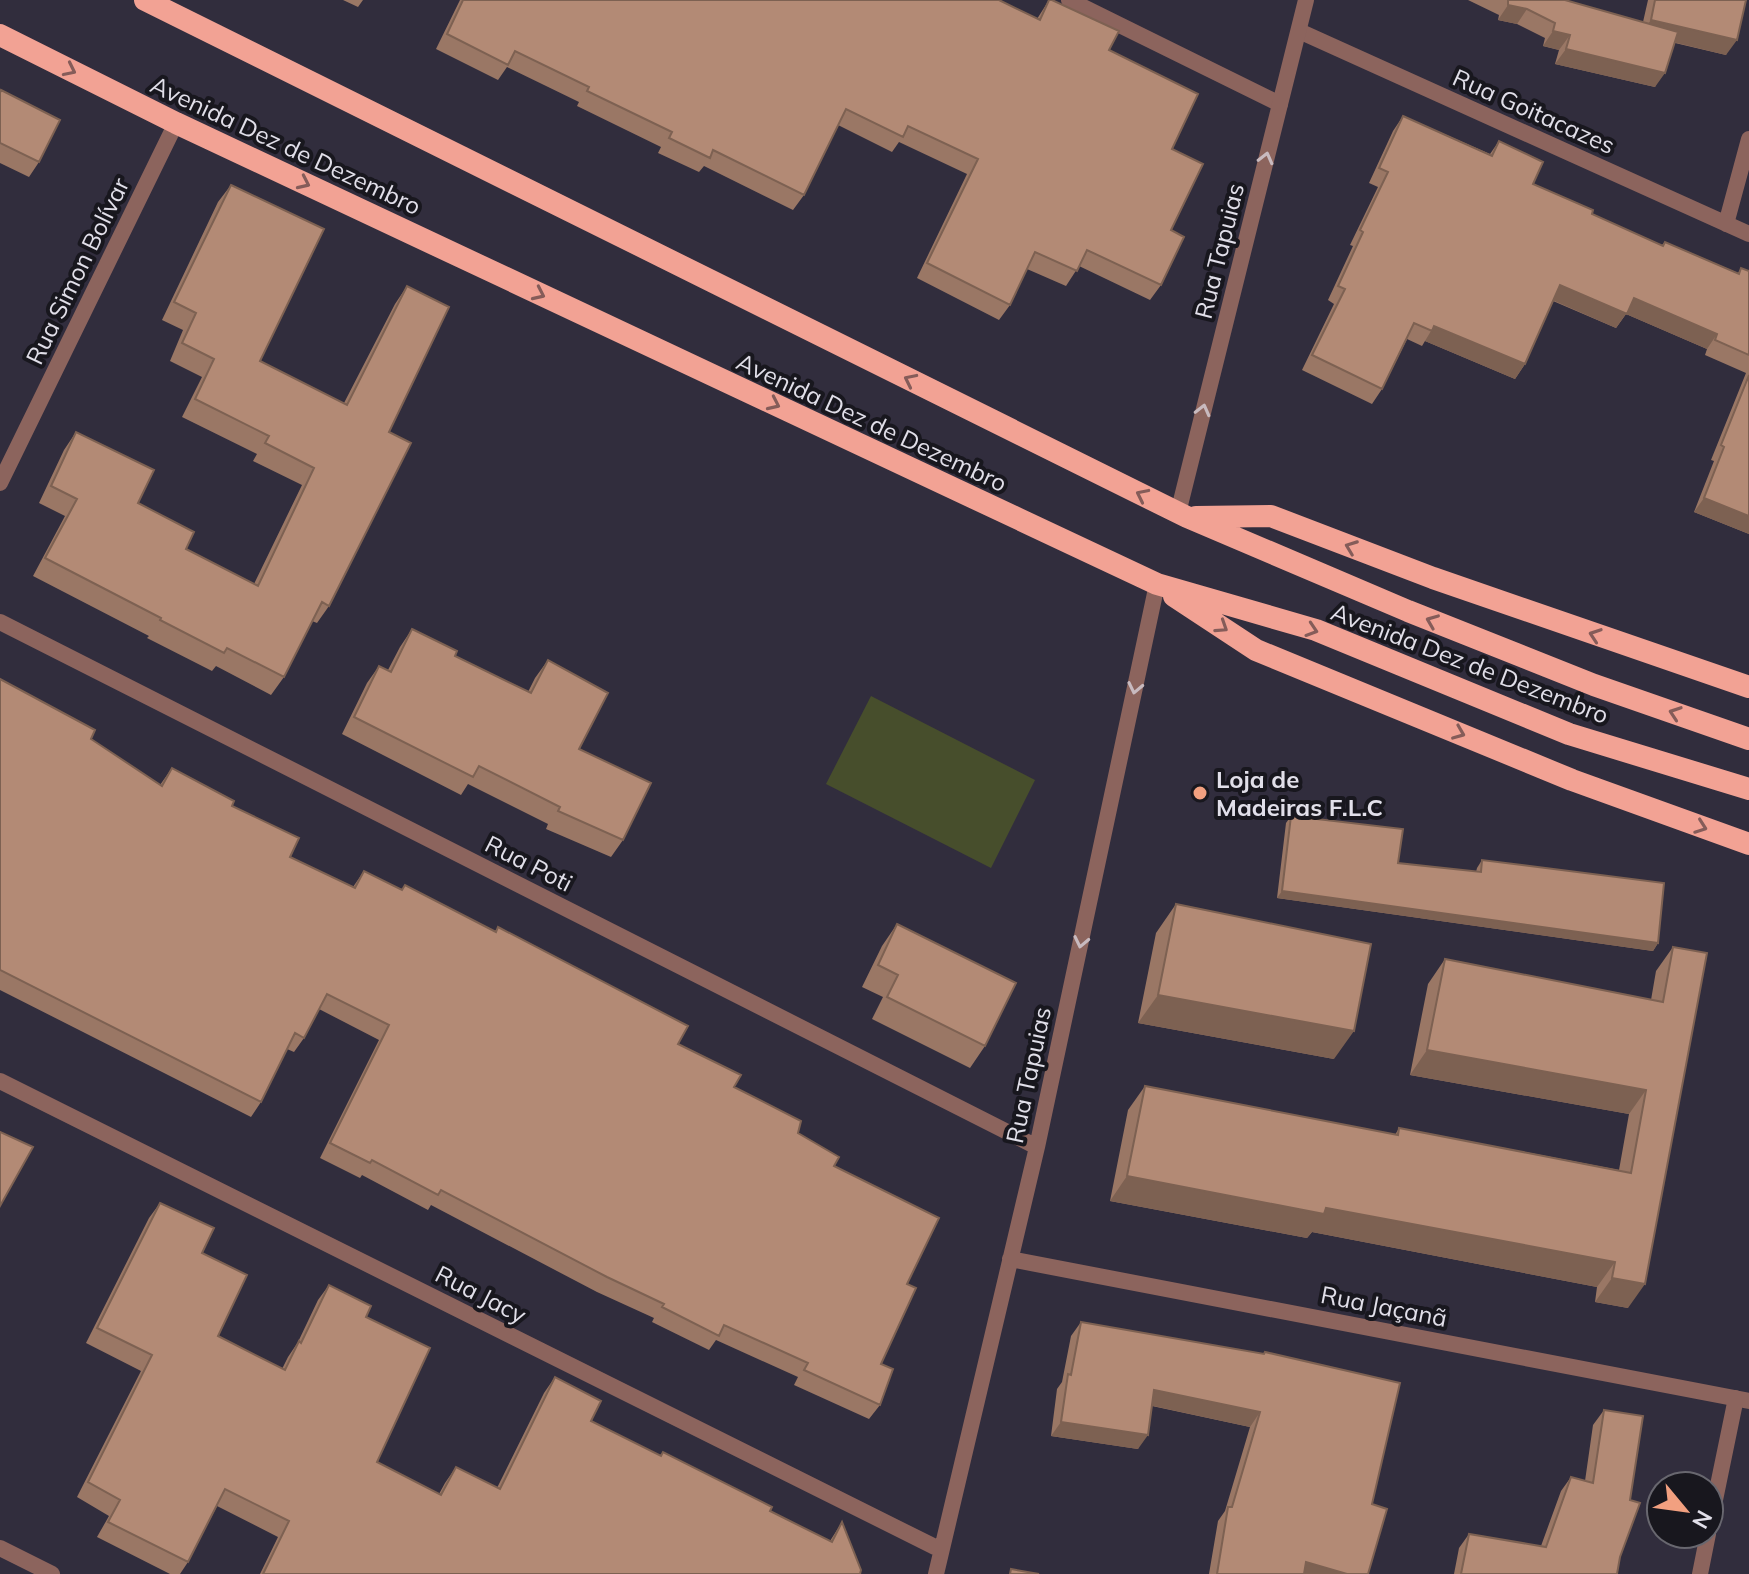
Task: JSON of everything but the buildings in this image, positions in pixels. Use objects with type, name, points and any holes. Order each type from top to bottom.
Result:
[{"type":"highway","name":"Avenida Dez de Dezembro","points":[[145,0],[1183,515],[1408,611],[1594,685],[1749,739]]},
{"type":"highway","name":"Avenida Dez de Dezembro","points":[[0,35],[176,123],[1157,584],[1316,630],[1569,734],[1749,789]]},
{"type":"highway","points":[[1183,515],[1271,516],[1433,578],[1749,687]]},
{"type":"highway","points":[[1157,584],[1256,650],[1572,780],[1749,844]]},
{"type":"street","points":[[1069,0],[1280,104]]},
{"type":"street","name":"Rua Tapuias","points":[[1183,515],[1306,0]]},
{"type":"street","name":"Rua Goitacazes","points":[[1299,31],[1749,234]]},
{"type":"street","name":"Rua Simon Bolívar","points":[[0,483],[176,123]]},
{"type":"street","points":[[1726,224],[1749,139]]},
{"type":"street","name":"Rua Tapuias","points":[[936,1574],[1037,1147],[1157,584]]},
{"type":"street","name":"Rua Poti","points":[[0,622],[1037,1147]]},
{"type":"street","name":"Rua Jacy","points":[[0,1081],[941,1550]]},
{"type":"street","name":"Rua Jaçanã","points":[[1010,1259],[1742,1399]]},
{"type":"street","points":[[1724,1470],[1742,1399]]},
{"type":"street","points":[[0,1548],[52,1574]]},
{"type":"street","points":[[1700,1574],[1704,1550]]},
{"type":"green space","points":[[871,696],[1035,780],[991,868],[826,784]]},
{"type":"place","name":"Loja de Madeiras F.L.C","points":[[1200,793]]}]
